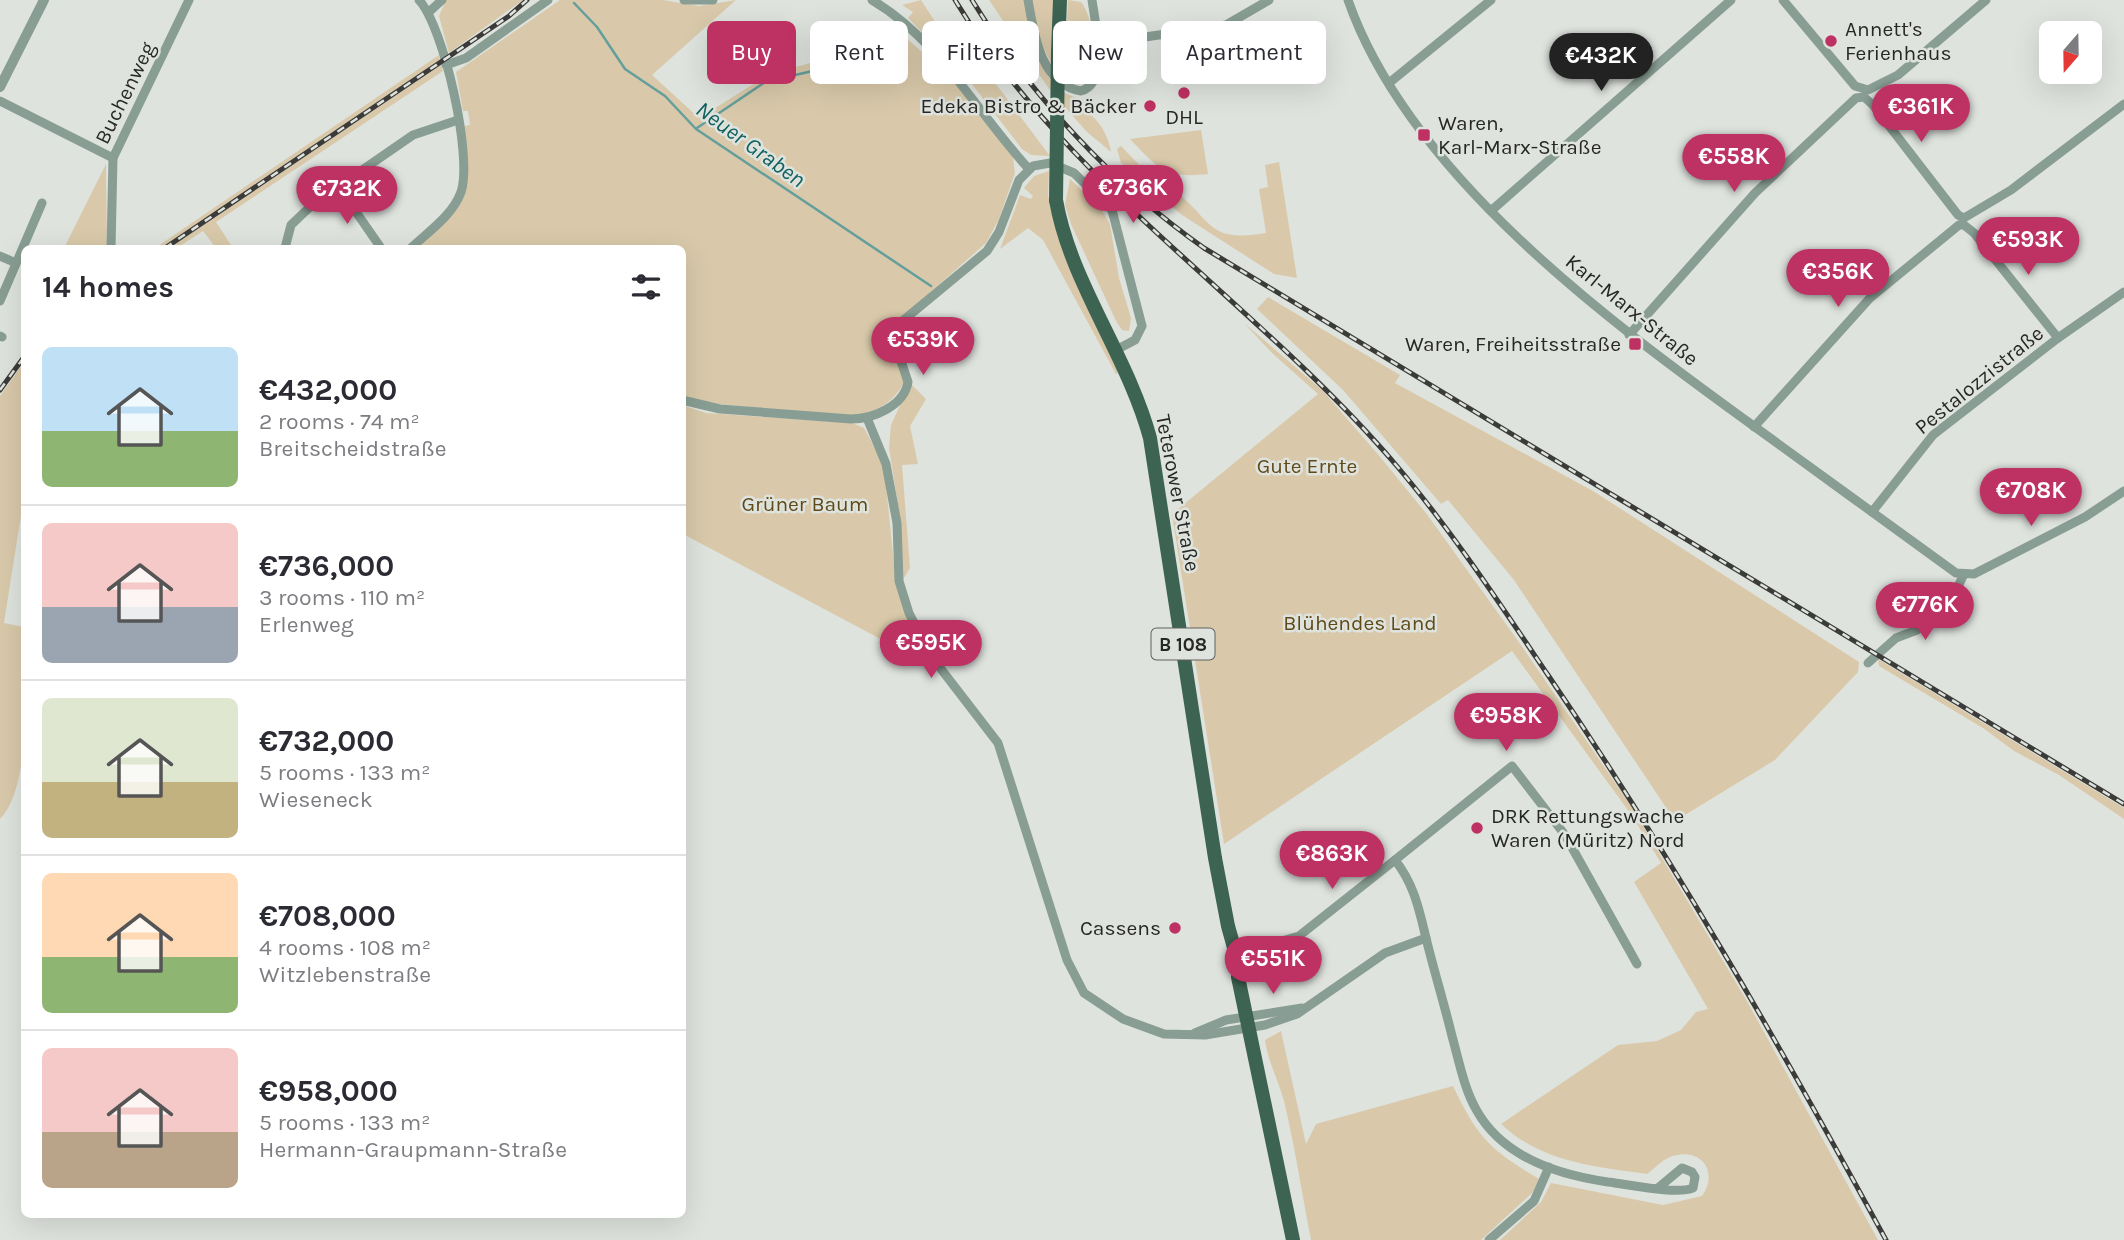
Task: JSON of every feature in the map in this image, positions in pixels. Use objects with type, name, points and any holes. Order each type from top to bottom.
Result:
[{"type":"main road","name":"Teterower Straße","points":[[1060,0],[1056,200],[1069,243],[1121,349],[1146,420],[1154,456],[1228,926],[1240,969],[1238,977],[1248,1025]]},
{"type":"main road","name":"B 108","points":[[1248,1025],[1293,1240]]},
{"type":"street","points":[[0,87],[44,0]]},
{"type":"street","name":"Buchenweg","points":[[111,245],[113,158],[189,0]]},
{"type":"street","points":[[414,245],[446,215],[460,196],[464,163],[458,120],[436,25],[419,0]]},
{"type":"street","points":[[429,12],[442,0]]},
{"type":"street","points":[[446,65],[466,58],[548,0]]},
{"type":"street","points":[[684,0],[713,0]]},
{"type":"street","points":[[872,0],[901,21],[949,69],[1029,169]]},
{"type":"street","points":[[1028,0],[1041,55],[1053,75]]},
{"type":"street","points":[[1092,0],[1095,21]]},
{"type":"street","points":[[1147,37],[1226,25],[1269,0]]},
{"type":"street","name":"Karl-Marx-Straße","points":[[1348,0],[1369,48],[1389,83],[1448,162],[1531,250],[1629,335],[1872,512],[1965,576]]},
{"type":"street","points":[[1389,83],[1491,0]]},
{"type":"street","points":[[1492,210],[1731,0]]},
{"type":"street","points":[[1783,0],[1855,86],[1868,90],[1898,75],[1986,0]]},
{"type":"street","points":[[1062,84],[1081,91],[1093,84]]},
{"type":"street","points":[[1629,335],[1755,193],[1856,97],[1864,97],[2058,338]]},
{"type":"street","points":[[0,101],[113,158]]},
{"type":"street","points":[[1754,427],[1870,298],[1957,225],[2011,190],[2124,104]]},
{"type":"street","points":[[286,245],[288,231],[296,219],[338,186],[413,135],[458,120]]},
{"type":"street","points":[[686,401],[720,409],[867,418],[887,408],[907,389],[908,375],[892,334],[894,328],[991,247],[1015,187],[1029,169],[1044,163],[1064,167],[1074,173],[1112,210],[1120,231],[1130,287],[1142,320],[1139,336],[1121,349]]},
{"type":"street","points":[[338,186],[380,245]]},
{"type":"street","points":[[24,245],[42,203]]},
{"type":"street","points":[[0,301],[21,251]]},
{"type":"street","points":[[0,256],[16,263]]},
{"type":"street","name":"Pestalozzistraße","points":[[1872,512],[1933,436],[2058,338],[2124,292]]},
{"type":"street","points":[[867,418],[885,461],[897,523],[899,581],[909,613],[931,656],[998,743],[1075,981],[1087,998],[1130,1023],[1164,1034],[1195,1033],[1203,1027],[1248,1025],[1301,1008],[1385,953],[1426,938]]},
{"type":"street","points":[[1868,663],[1896,638],[1917,630],[1955,593],[1965,576],[2085,517],[2124,491]]},
{"type":"street","points":[[1278,942],[1299,936],[1512,766],[1565,835],[1637,964]]},
{"type":"street","points":[[1395,860],[1417,898],[1463,1077],[1477,1111],[1500,1140],[1549,1167],[1602,1181],[1658,1188]]},
{"type":"street","points":[[1489,1240],[1534,1202],[1549,1167]]},
{"type":"green space","points":[[446,0],[523,0],[449,53],[439,16]]},
{"type":"green space","points":[[560,0],[663,0],[699,6],[736,0],[712,21],[707,21],[707,26],[652,75],[699,118],[754,84],[796,84],[796,67],[810,63],[810,84],[908,84],[908,40],[922,51],[922,84],[956,84],[1013,157],[1015,173],[999,219],[986,243],[890,328],[905,381],[889,402],[868,412],[850,416],[717,404],[686,398],[686,245],[420,245],[457,207],[464,126],[470,125],[468,111],[463,111],[456,72]]},
{"type":"green space","points":[[921,0],[935,21],[922,21],[922,32],[908,18],[913,12],[902,5]]},
{"type":"green space","points":[[989,0],[1024,0],[1029,21],[1003,21]]},
{"type":"green space","points":[[1031,0],[1055,0],[1051,63],[1039,38],[1039,21],[1035,21]]},
{"type":"green space","points":[[1068,0],[1081,2],[1090,21],[1067,21]]},
{"type":"green space","points":[[439,55],[440,60],[165,245],[159,245]]},
{"type":"green space","points":[[1039,57],[1053,84],[1068,94],[1083,99],[1074,104],[1076,110],[1090,114],[1100,125],[1108,139],[1111,152],[1087,132],[1039,74]]},
{"type":"green space","points":[[441,65],[443,71],[216,222],[231,245],[214,245],[203,231],[182,245],[173,245]]},
{"type":"green space","points":[[972,84],[996,84],[1050,156],[1031,155],[1022,149]]},
{"type":"green space","points":[[1201,130],[1208,174],[1182,175],[1163,169],[1130,139]]},
{"type":"green space","points":[[1121,146],[1147,173],[1170,186],[1170,192],[1173,189],[1186,200],[1212,227],[1232,235],[1266,233],[1259,189],[1268,187],[1265,165],[1279,162],[1297,278],[1274,274],[1182,215],[1121,163],[1117,149]]},
{"type":"green space","points":[[106,164],[107,245],[66,245]]},
{"type":"green space","points":[[1049,171],[1048,196],[1118,373],[1116,374],[1043,240],[1028,228],[1000,249],[1020,195],[1031,199],[1033,196],[1024,188],[1034,176]]},
{"type":"green space","points":[[1070,179],[1101,209],[1110,224],[1119,278],[1131,318],[1129,331],[1122,330],[1116,321],[1071,224],[1065,205]]},
{"type":"green space","points":[[1268,297],[1400,375],[1395,383],[1593,491],[1859,662],[1858,672],[1775,760],[1675,821],[1514,580],[1448,500],[1441,504],[1343,390],[1257,309]]},
{"type":"green space","points":[[1244,323],[1322,390],[1376,452],[1426,513],[1521,645],[1633,809],[1748,1003],[1878,1240],[1500,1240],[1541,1202],[1551,1183],[1663,1205],[1702,1196],[1709,1177],[1704,1163],[1690,1155],[1670,1157],[1647,1174],[1569,1161],[1533,1147],[1501,1124],[1618,1045],[1657,1041],[1681,1030],[1696,1012],[1708,1009],[1634,882],[1661,863],[1630,813],[1512,651],[1224,844],[1172,514],[1318,394],[1272,353]]},
{"type":"green space","points":[[21,366],[21,515],[4,623],[21,626],[21,762],[11,803],[0,819],[0,396]]},
{"type":"green space","points":[[910,383],[926,399],[910,426],[918,464],[902,465],[910,568],[902,581],[901,524],[889,448],[891,425]]},
{"type":"green space","name":"Grüner Baum","points":[[686,406],[706,413],[852,423],[864,428],[884,465],[896,584],[925,659],[920,660],[686,536]]},
{"type":"green space","points":[[1878,659],[2124,808],[2124,819],[2059,775],[2014,751],[1983,728],[1879,666]]},
{"type":"green space","points":[[1281,1031],[1306,1144],[1316,1124],[1453,1086],[1470,1118],[1487,1141],[1508,1159],[1539,1179],[1533,1192],[1481,1240],[1311,1240],[1284,1101],[1265,1040]]},
{"type":"waterway","name":"Neuer Graben","points":[[574,3],[597,27],[625,69],[665,96],[696,129],[931,286]]},
{"type":"waterway","points":[[697,128],[765,82],[810,72]]},
{"type":"railway","points":[[169,245],[509,16],[527,0]]},
{"type":"railway","points":[[955,0],[1000,66],[1052,128],[1107,186],[1342,406],[1396,465],[1437,516],[1494,595],[1594,744],[1682,883],[1766,1024],[1886,1240]]},
{"type":"railway","points":[[972,0],[1020,70],[1076,136],[1137,195],[1204,248],[2124,804]]},
{"type":"railway","points":[[0,390],[21,361]]},
{"type":"place","name":"Annett's Ferienhaus","points":[[1831,41]]},
{"type":"place","name":"DHL","points":[[1184,93]]},
{"type":"place","name":"Edeka Bistro & Bäcker","points":[[1150,106]]},
{"type":"place","name":"Waren, Karl-Marx-Straße","points":[[1424,135]]},
{"type":"place","name":"Waren, Freiheitsstraße","points":[[1635,344]]},
{"type":"place","name":"DRK Rettungswache Waren (Müritz) Nord","points":[[1477,828]]},
{"type":"place","name":"Cassens","points":[[1175,928]]},
{"type":"park label","name":"Gute Ernte","points":[[1307,466]]},
{"type":"park label","name":"Blühendes Land","points":[[1360,623]]}]
